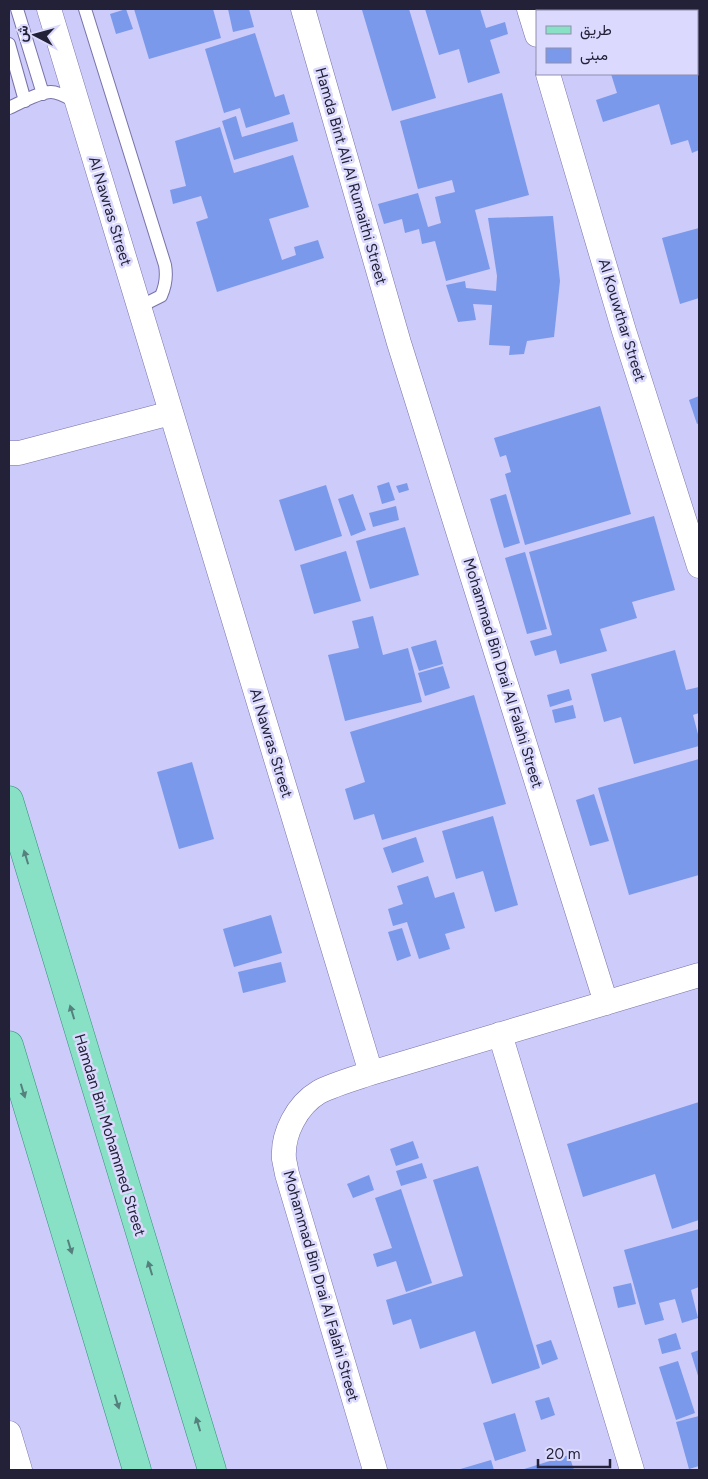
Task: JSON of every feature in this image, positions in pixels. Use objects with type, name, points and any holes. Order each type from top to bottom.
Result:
[{"type":"main road","name":"Hamdan Bin Mohammed Street","points":[[9,800],[212,1470]]},
{"type":"main road","points":[[9,1044],[137,1470]]},
{"type":"street","name":"Al Nawras Street","points":[[49,9],[371,1073]]},
{"type":"street","name":"Hamda Bint Ali Al Rumaithi Street","points":[[303,9],[399,342]]},
{"type":"street","points":[[529,9],[536,32]]},
{"type":"street","name":"Al Kouwthar Street","points":[[548,75],[624,331],[699,566]]},
{"type":"street","name":"Mohammad Bin Drai Al Falahi Street","points":[[399,342],[606,1003]]},
{"type":"street","points":[[12,456],[171,413]]},
{"type":"street","name":"Mohammad Bin Drai Al Falahi Street","points":[[375,1470],[287,1174],[284,1157],[285,1140],[298,1112],[310,1099],[320,1092],[371,1073],[699,975]]},
{"type":"street","points":[[500,1034],[632,1470]]},
{"type":"street","points":[[9,1433],[20,1470]]},
{"type":"lane","points":[[17,9],[43,94]]},
{"type":"lane","points":[[85,9],[165,265],[166,282],[161,296],[139,307]]},
{"type":"lane","points":[[9,44],[25,101]]},
{"type":"lane","points":[[9,108],[52,92],[63,95],[78,103]]},
{"type":"building","points":[[126,9],[133,29],[116,34],[110,14]]},
{"type":"building","points":[[134,9],[213,9],[221,38],[149,59]]},
{"type":"building","points":[[228,9],[249,9],[254,27],[233,32]]},
{"type":"building","points":[[409,9],[436,98],[392,111],[362,10]]},
{"type":"building","points":[[425,9],[480,9],[486,28],[505,22],[508,34],[490,40],[500,73],[468,83],[459,49],[439,55]]},
{"type":"building","points":[[699,9],[699,19],[698,10],[594,10]]},
{"type":"building","points":[[698,30],[699,150],[692,153],[688,140],[671,145],[659,104],[603,122],[596,100],[617,93],[611,75],[698,75]]},
{"type":"building","points":[[255,33],[275,97],[284,94],[290,114],[246,128],[240,108],[224,113],[205,49]]},
{"type":"building","points":[[502,93],[529,195],[475,210],[490,269],[446,281],[435,241],[422,244],[419,229],[405,233],[402,219],[384,224],[378,204],[418,193],[428,227],[441,223],[435,197],[455,192],[452,180],[418,189],[400,121]]},
{"type":"building","points":[[236,116],[242,137],[293,122],[298,141],[234,160],[222,121]]},
{"type":"building","points":[[220,127],[234,173],[293,155],[309,207],[269,219],[282,260],[296,255],[294,247],[318,240],[324,258],[217,292],[196,222],[208,218],[201,196],[173,204],[170,190],[186,186],[175,141]]},
{"type":"building","points":[[553,216],[560,281],[554,337],[527,341],[524,354],[509,355],[510,346],[489,345],[492,305],[473,304],[476,320],[458,322],[446,285],[465,281],[466,288],[496,291],[497,276],[488,218]]},
{"type":"building","points":[[699,228],[699,298],[680,304],[662,238]]},
{"type":"building","points":[[699,396],[699,423],[697,424],[689,400]]},
{"type":"building","points":[[600,406],[631,514],[525,545],[505,474],[511,472],[506,455],[500,457],[494,438]]},
{"type":"building","points":[[389,482],[395,500],[382,504],[377,486]]},
{"type":"building","points":[[407,483],[409,490],[399,493],[396,486]]},
{"type":"building","points":[[326,485],[342,536],[295,551],[279,500]]},
{"type":"building","points":[[353,494],[366,530],[351,536],[338,499]]},
{"type":"building","points":[[506,494],[520,543],[504,548],[490,499]]},
{"type":"building","points":[[396,506],[399,520],[373,527],[369,513]]},
{"type":"building","points":[[654,516],[675,590],[632,602],[637,618],[600,629],[607,651],[560,664],[556,650],[535,656],[530,641],[552,635],[529,552]]},
{"type":"building","points":[[405,527],[419,575],[370,589],[356,541]]},
{"type":"building","points":[[346,551],[361,601],[314,614],[300,565]]},
{"type":"building","points":[[525,552],[547,629],[527,634],[505,558]]},
{"type":"building","points":[[373,616],[383,655],[408,648],[422,702],[345,721],[328,655],[359,648],[352,621]]},
{"type":"building","points":[[436,640],[443,664],[419,671],[411,647]]},
{"type":"building","points":[[675,650],[686,690],[699,687],[699,713],[693,715],[699,738],[699,746],[634,764],[621,717],[604,722],[591,674]]},
{"type":"building","points":[[443,666],[450,688],[425,696],[418,673]]},
{"type":"building","points":[[569,689],[572,700],[550,707],[547,695]]},
{"type":"building","points":[[474,695],[506,804],[382,840],[374,814],[354,820],[345,789],[365,782],[350,732]]},
{"type":"building","points":[[573,705],[576,718],[555,723],[552,710]]},
{"type":"building","points":[[699,759],[699,875],[629,895],[598,788]]},
{"type":"building","points":[[192,762],[214,839],[179,849],[157,772]]},
{"type":"building","points":[[594,794],[609,841],[590,846],[576,800]]},
{"type":"building","points":[[493,816],[518,905],[495,912],[483,871],[456,879],[442,831]]},
{"type":"building","points":[[416,837],[424,862],[392,873],[383,848]]},
{"type":"building","points":[[428,876],[435,898],[454,892],[465,928],[445,934],[450,949],[419,959],[407,922],[393,926],[388,909],[403,904],[397,886]]},
{"type":"building","points":[[271,915],[282,953],[234,967],[223,929]]},
{"type":"building","points":[[402,928],[411,956],[397,961],[388,932]]},
{"type":"building","points":[[281,962],[286,982],[243,993],[238,972]]},
{"type":"building","points":[[699,1102],[699,1220],[672,1229],[655,1174],[583,1197],[567,1144]]},
{"type":"building","points":[[413,1141],[419,1158],[396,1166],[390,1149]]},
{"type":"building","points":[[422,1163],[427,1178],[401,1186],[396,1171]]},
{"type":"building","points":[[478,1166],[540,1368],[492,1384],[475,1331],[420,1349],[411,1319],[393,1325],[386,1300],[463,1276],[433,1180]]},
{"type":"building","points":[[369,1175],[374,1190],[353,1198],[347,1184]]},
{"type":"building","points":[[401,1189],[432,1283],[406,1292],[396,1261],[377,1267],[373,1254],[392,1248],[375,1198]]},
{"type":"building","points":[[699,1229],[699,1287],[691,1290],[698,1318],[682,1323],[675,1299],[659,1303],[664,1320],[645,1325],[624,1250]]},
{"type":"building","points":[[631,1283],[636,1304],[618,1308],[613,1287]]},
{"type":"building","points":[[676,1333],[681,1349],[662,1354],[658,1339]]},
{"type":"building","points":[[551,1340],[558,1359],[542,1365],[536,1345]]},
{"type":"building","points":[[699,1350],[699,1379],[691,1353]]},
{"type":"building","points":[[678,1361],[695,1413],[676,1420],[659,1367]]},
{"type":"building","points":[[549,1397],[555,1415],[541,1420],[535,1401]]},
{"type":"building","points":[[515,1413],[526,1451],[495,1461],[483,1423]]},
{"type":"building","points":[[699,1416],[699,1466],[689,1469],[676,1422]]},
{"type":"building","points":[[569,1455],[574,1470],[521,1470]]},
{"type":"building","points":[[491,1460],[494,1470],[457,1470]]}]
